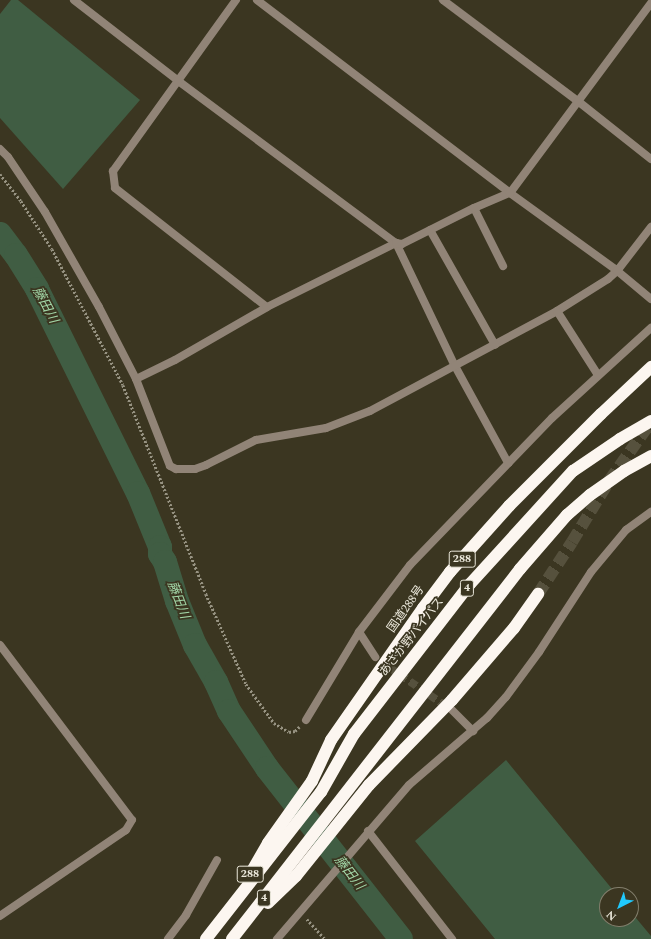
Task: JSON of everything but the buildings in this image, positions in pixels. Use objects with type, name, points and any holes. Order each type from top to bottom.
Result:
[{"type":"highway","name":"国道288号","points":[[206,939],[232,906],[271,847],[312,781],[331,740],[423,608],[450,572],[526,490],[601,414],[651,368]]},
{"type":"highway","name":"あさか野バイパス","points":[[271,847],[321,792],[354,734],[470,584],[573,471],[620,439],[651,421]]},
{"type":"highway","name":"4","points":[[292,871],[334,807],[520,569],[567,515],[590,495],[624,471],[651,456]]},
{"type":"highway","name":"288","points":[[232,939],[292,871],[343,817],[369,784],[452,700],[514,628],[538,594]]},
{"type":"street","points":[[74,0],[177,80],[396,243],[402,244],[474,208],[510,193],[651,3]]},
{"type":"street","points":[[236,0],[113,171],[116,188],[268,307]]},
{"type":"street","points":[[257,0],[510,193],[617,271],[651,299]]},
{"type":"street","points":[[443,0],[579,102],[651,159]]},
{"type":"street","points":[[0,149],[8,157],[45,212],[99,306],[136,379],[170,466],[176,469],[195,469],[256,440],[326,428],[350,420],[558,311],[617,271],[651,228]]},
{"type":"street","points":[[474,208],[503,266]]},
{"type":"street","points":[[430,230],[495,345]]},
{"type":"street","points":[[136,379],[175,360],[268,307],[396,243]]},
{"type":"street","points":[[396,243],[455,366],[508,462]]},
{"type":"street","points":[[558,311],[598,375]]},
{"type":"street","points":[[306,720],[358,632],[410,565],[508,462],[598,375],[651,328]]},
{"type":"street","points":[[276,939],[409,785],[473,731],[506,697],[525,673],[591,572],[626,530],[651,512]]},
{"type":"street","points":[[358,632],[375,657]]},
{"type":"street","points":[[0,645],[132,820],[126,830],[0,916]]},
{"type":"street","points":[[452,710],[473,731]]},
{"type":"street","points":[[368,831],[452,939]]},
{"type":"street","points":[[168,939],[186,915],[217,860]]},
{"type":"path","points":[[0,174],[21,201],[52,249],[123,385],[206,594],[246,684],[274,723],[281,728],[289,732],[295,731],[306,720]]},
{"type":"path","points":[[300,912],[325,939]]},
{"type":"shaded area","points":[[11,0],[18,0],[140,100],[63,189],[0,118],[0,14]]},
{"type":"shaded area","points":[[506,760],[610,887],[599,887],[599,927],[639,927],[639,922],[651,936],[651,939],[495,939],[415,841]]},
{"type":"waterway","name":"藤田川","points":[[0,234],[16,255],[37,289],[138,493],[160,547],[160,554],[165,562],[177,601],[195,645],[216,682],[229,711],[267,768],[401,939]]},
{"type":"tunnel","points":[[538,594],[609,481],[651,422]]},
{"type":"tunnel","points":[[380,661],[450,709]]}]
